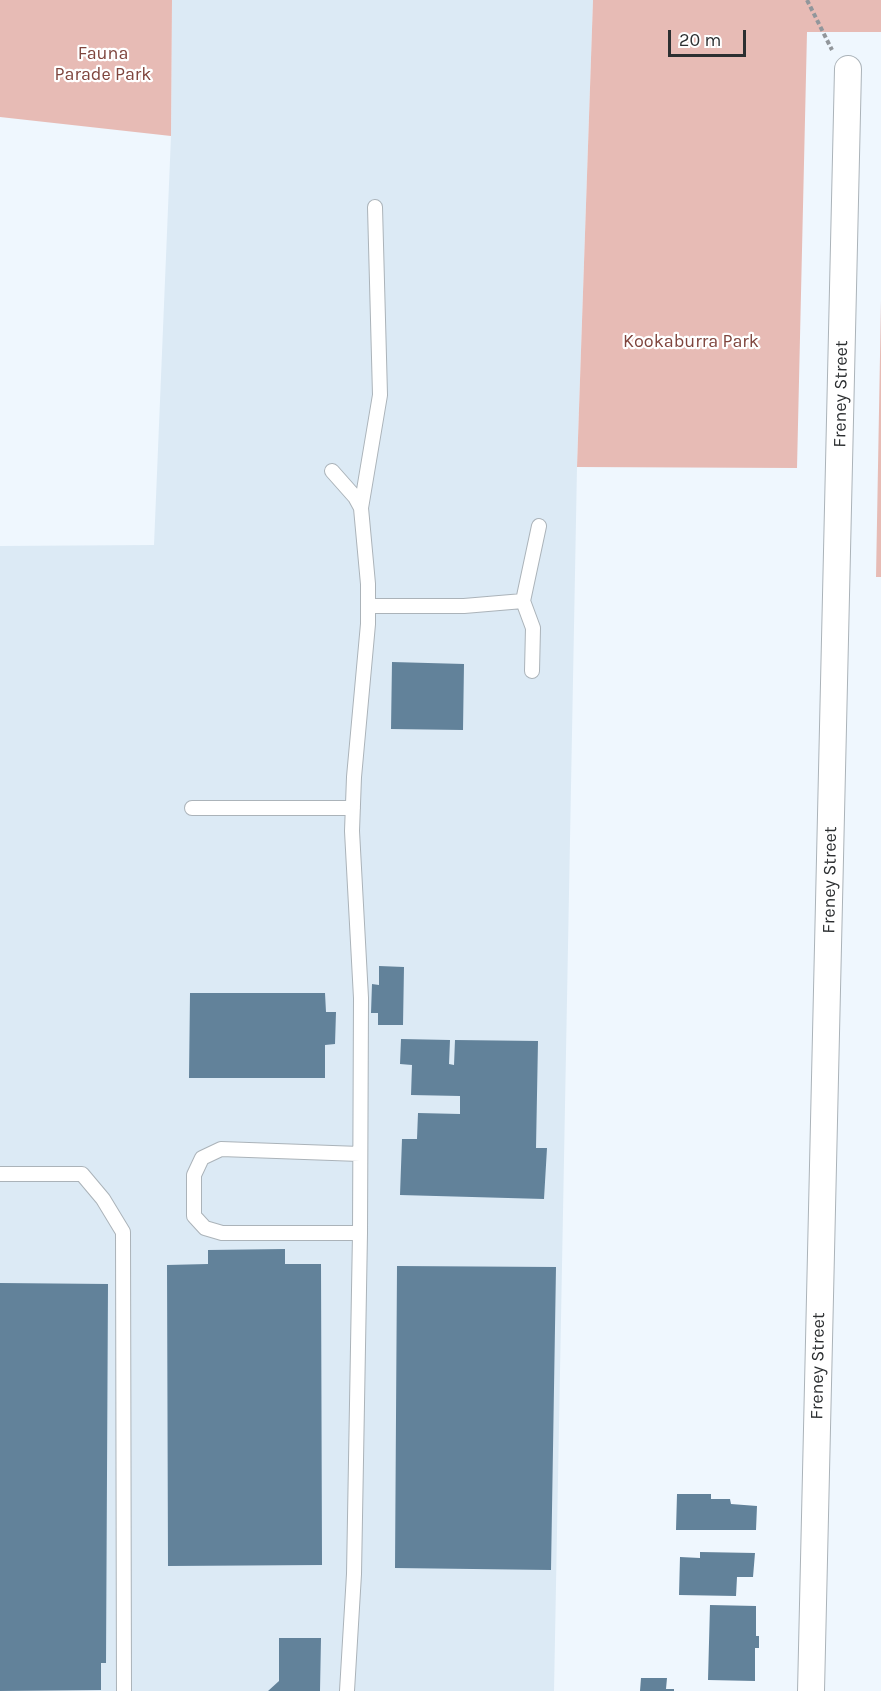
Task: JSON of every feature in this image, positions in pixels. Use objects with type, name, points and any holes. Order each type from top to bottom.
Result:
[{"type":"street","name":"Freney Street","points":[[811,1691],[848,69]]},
{"type":"lane","points":[[347,1691],[354,1574],[360,1233],[361,998],[352,831],[354,777],[368,624],[368,584],[361,508],[380,395],[375,207]]},
{"type":"lane","points":[[332,471],[355,496],[361,508]]},
{"type":"lane","points":[[532,671],[533,628],[523,601],[539,526]]},
{"type":"lane","points":[[368,606],[464,606],[523,601]]},
{"type":"lane","points":[[192,808],[353,808]]},
{"type":"lane","points":[[360,1154],[221,1149],[202,1158],[194,1175],[194,1216],[205,1228],[222,1233],[360,1233]]},
{"type":"lane","points":[[0,1174],[82,1174],[103,1199],[123,1232],[124,1691]]},
{"type":"path","points":[[807,0],[836,57],[848,69]]},
{"type":"shaded area","points":[[172,0],[593,0],[577,467],[554,1691],[0,1691],[0,546],[154,545],[171,136]]},
{"type":"green space","name":"Fauna Parade Park","points":[[0,0],[172,0],[171,136],[0,117]]},
{"type":"green space","name":"Kookaburra Park","points":[[593,0],[881,0],[881,32],[807,32],[797,468],[577,467]]},
{"type":"green space","points":[[881,300],[881,577],[876,577]]},
{"type":"building","points":[[392,662],[464,664],[463,730],[391,729]]},
{"type":"building","points":[[379,966],[404,967],[403,1025],[378,1025],[378,1013],[371,1013],[372,984],[379,985]]},
{"type":"building","points":[[190,993],[325,993],[326,1012],[336,1012],[335,1044],[325,1045],[325,1078],[189,1078]]},
{"type":"building","points":[[401,1039],[450,1040],[449,1064],[454,1065],[455,1040],[538,1041],[536,1148],[547,1148],[544,1199],[400,1195],[402,1139],[417,1139],[418,1113],[460,1114],[460,1096],[411,1095],[412,1065],[400,1064]]},
{"type":"building","points":[[285,1249],[285,1264],[321,1264],[322,1565],[168,1566],[167,1265],[208,1264],[208,1250]]},
{"type":"building","points":[[397,1266],[556,1267],[551,1570],[395,1568]]},
{"type":"building","points":[[0,1283],[108,1284],[106,1663],[101,1663],[101,1690],[0,1691]]},
{"type":"building","points":[[677,1494],[711,1494],[711,1499],[730,1499],[731,1504],[757,1506],[756,1530],[676,1530]]},
{"type":"building","points":[[700,1552],[755,1553],[753,1577],[737,1577],[736,1596],[679,1595],[680,1557],[700,1558]]},
{"type":"building","points":[[710,1605],[756,1606],[756,1636],[759,1636],[759,1648],[755,1648],[755,1681],[708,1680]]},
{"type":"building","points":[[279,1638],[321,1638],[320,1691],[268,1691],[279,1681]]},
{"type":"building","points":[[641,1678],[667,1678],[666,1689],[674,1689],[674,1691],[640,1691]]}]
